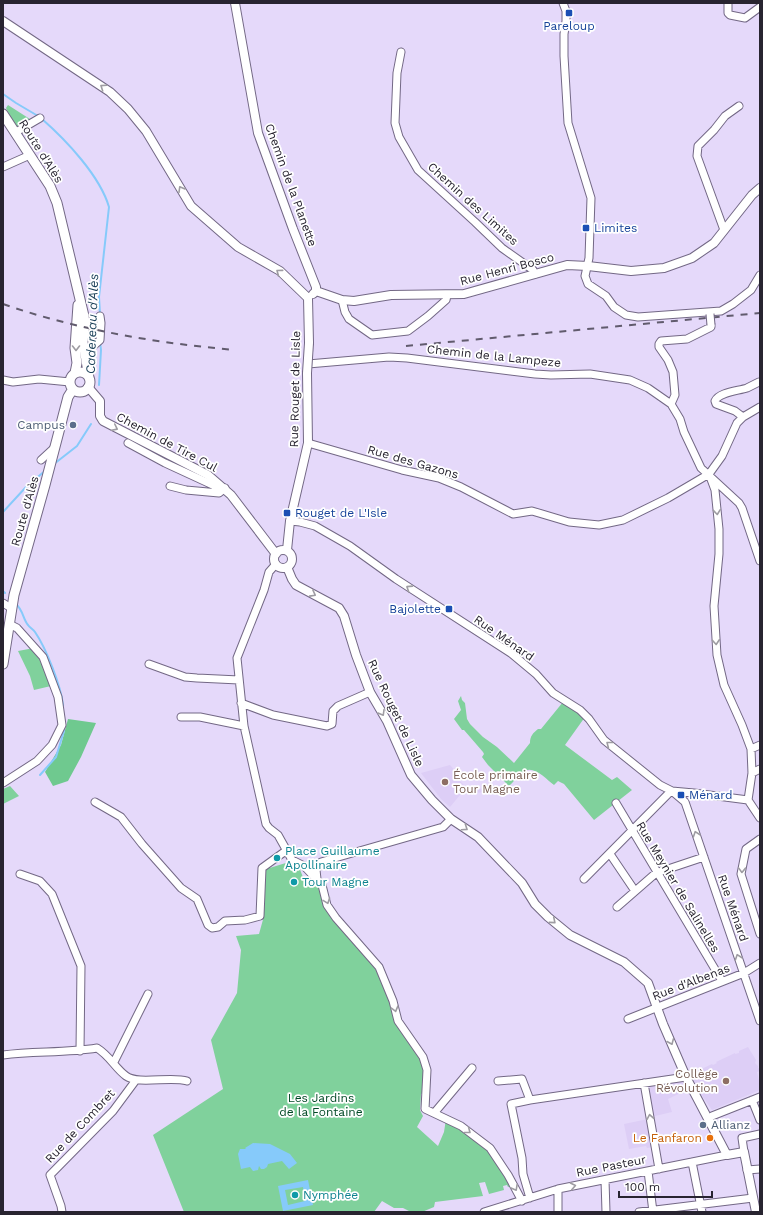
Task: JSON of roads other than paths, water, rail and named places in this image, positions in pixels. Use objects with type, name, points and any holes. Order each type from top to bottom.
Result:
[{"type":"main road","name":"Route d'Alès","points":[[3,114],[50,186],[57,203],[85,323],[83,334],[89,382]]},
{"type":"main road","name":"Route d'Alès","points":[[75,373],[77,363],[75,348],[79,295]]},
{"type":"main road","points":[[78,372],[84,373],[89,382],[81,392],[72,386],[71,377],[78,372]]},
{"type":"main road","name":"Route d'Alès","points":[[3,658],[9,624],[7,606],[15,590],[72,386]]},
{"type":"street","name":"Chemin de la Planette","points":[[235,3],[258,133],[316,287],[316,291]]},
{"type":"street","points":[[563,3],[566,11]]},
{"type":"street","points":[[568,3],[566,11],[564,56],[568,96],[568,123],[591,198],[588,266],[585,276],[588,284],[606,296],[614,307],[626,315],[638,317],[710,313],[721,311],[751,290],[760,275]]},
{"type":"street","points":[[728,3],[728,13],[730,15],[745,18],[760,7]]},
{"type":"street","points":[[3,21],[110,92],[128,109],[146,131],[191,206],[238,248],[280,271],[308,298],[316,291]]},
{"type":"street","name":"Chemin des Limites","points":[[401,52],[397,73],[395,123],[399,137],[418,170],[502,248],[533,270],[535,274]]},
{"type":"street","points":[[724,230],[697,156],[698,146],[725,116],[740,106]]},
{"type":"street","points":[[16,132],[40,118]]},
{"type":"street","points":[[3,167],[30,155]]},
{"type":"street","points":[[588,266],[631,271],[664,268],[692,258],[714,243],[752,195],[760,188]]},
{"type":"street","name":"Rue Henri Bosco","points":[[316,291],[342,300],[354,301],[391,295],[447,295],[470,293],[568,265],[588,266]]},
{"type":"street","points":[[342,300],[345,312],[349,319],[372,334],[408,331],[446,300],[447,295]]},
{"type":"street","name":"Rue Rouget de Lisle","points":[[287,550],[290,521],[308,444],[308,298]]},
{"type":"street","points":[[710,313],[711,327],[687,339],[661,341],[659,347],[668,360],[673,372],[675,395],[671,404],[680,419],[684,432],[701,468],[739,503],[742,508],[760,561]]},
{"type":"street","points":[[85,354],[100,340],[102,323],[100,316]]},
{"type":"street","name":"Chemin de la Lampeze","points":[[308,364],[389,357],[551,375],[590,374],[630,380],[648,388],[671,404]]},
{"type":"street","points":[[3,380],[13,382],[39,379],[72,386]]},
{"type":"street","name":"Chemin de Tire Cul","points":[[89,382],[100,401],[100,416],[106,424],[208,475],[225,488],[276,554]]},
{"type":"street","points":[[743,417],[735,411],[716,404],[716,398],[759,382]]},
{"type":"street","points":[[709,474],[722,456],[737,423],[743,417],[760,407]]},
{"type":"street","points":[[128,443],[210,484],[225,488]]},
{"type":"street","name":"Rue des Gazons","points":[[308,444],[402,470],[440,478],[514,514],[532,511],[569,522],[599,525],[623,520],[668,498],[709,474]]},
{"type":"street","points":[[41,460],[54,450]]},
{"type":"street","points":[[709,474],[715,490],[719,529],[719,554],[714,606],[717,655],[724,685],[751,749],[752,772],[748,800],[760,818]]},
{"type":"street","points":[[170,486],[186,490],[219,493],[225,488]]},
{"type":"street","name":"Rue Ménard","points":[[290,521],[315,526],[350,546],[396,579],[512,654],[536,674],[553,693],[580,710],[589,719],[604,740],[660,785],[671,791],[685,802]]},
{"type":"street","points":[[281,550],[287,550],[293,559],[291,564],[287,567],[280,567],[276,564],[274,559],[276,554],[281,550]]},
{"type":"street","points":[[276,564],[269,572],[264,590],[237,658],[244,726],[266,824],[278,835],[292,860],[304,866],[322,885],[327,905],[336,918],[379,968],[393,1000],[398,1021],[423,1057],[427,1070],[424,1106],[427,1110],[435,1112],[461,1126],[490,1148],[508,1175],[522,1201]]},
{"type":"street","name":"Rue Rouget de Lisle","points":[[287,567],[296,585],[339,608],[344,616],[356,655],[370,692],[387,721],[411,775],[432,800],[452,819],[478,837],[522,883],[535,904],[548,917],[570,935],[624,962],[648,983],[686,1077],[727,1155]]},
{"type":"street","points":[[3,783],[37,761],[52,745],[62,725],[58,696],[43,657],[18,628],[9,624]]},
{"type":"street","points":[[149,664],[186,677],[239,680]]},
{"type":"street","points":[[241,703],[273,716],[327,726],[332,724],[334,711],[338,706],[370,692]]},
{"type":"street","points":[[181,717],[200,717],[244,726]]},
{"type":"street","points":[[751,749],[760,745]]},
{"type":"street","points":[[752,772],[760,769]]},
{"type":"street","points":[[584,879],[671,791],[748,800]]},
{"type":"street","name":"Rue Ménard","points":[[686,792],[685,802],[760,1021]]},
{"type":"street","points":[[95,802],[121,817],[180,888],[197,899],[208,926],[212,928],[218,927],[225,921],[245,920],[260,916],[262,868],[287,850]]},
{"type":"street","name":"Rue Meynier de Salinelles","points":[[616,803],[656,873],[722,982]]},
{"type":"street","points":[[317,879],[316,870],[322,862],[442,827],[452,819]]},
{"type":"street","points":[[760,839],[746,849],[741,874],[760,934]]},
{"type":"street","points":[[610,854],[635,892]]},
{"type":"street","points":[[617,907],[656,873],[704,857]]},
{"type":"street","points":[[20,874],[40,881],[52,894],[82,966],[80,1051]]},
{"type":"street","name":"Rue d'Albenas","points":[[628,1019],[657,1006],[744,973],[760,963]]},
{"type":"street","points":[[114,1062],[148,994]]},
{"type":"street","points":[[3,1055],[18,1053],[80,1051],[97,1048],[105,1053],[127,1076],[136,1080],[173,1078],[188,1081]]},
{"type":"street","points":[[3,1050],[18,1053]]},
{"type":"street","points":[[435,1112],[472,1068]]},
{"type":"street","points":[[530,1198],[523,1174],[522,1158],[510,1104],[686,1077]]},
{"type":"street","points":[[498,1081],[522,1079],[530,1100]]},
{"type":"street","name":"Rue de Combret","points":[[62,1212],[50,1175],[113,1110],[136,1080]]},
{"type":"street","points":[[644,1083],[659,1169]]},
{"type":"street","points":[[708,1119],[712,1116],[760,1097]]},
{"type":"street","points":[[752,1100],[760,1120]]},
{"type":"street","points":[[756,1212],[742,1138],[760,1134]]},
{"type":"street","name":"Rue Pasteur","points":[[484,1212],[505,1209],[522,1201],[558,1189],[744,1152]]},
{"type":"street","points":[[692,1162],[701,1208]]},
{"type":"street","points":[[747,1170],[760,1168]]},
{"type":"street","points":[[648,1171],[653,1211]]},
{"type":"street","points":[[605,1180],[606,1212]]},
{"type":"street","points":[[558,1189],[558,1212]]},
{"type":"street","points":[[639,1212],[701,1208],[753,1198]]},
{"type":"water","points":[[253,1143],[270,1144],[290,1154],[297,1163],[289,1169],[282,1161],[268,1164],[264,1169],[261,1169],[259,1166],[258,1170],[253,1171],[250,1167],[241,1169],[238,1154],[240,1149],[246,1149],[245,1148]]},
{"type":"water","points":[[308,1180],[313,1205],[283,1211],[278,1186]],"holes":[[[303,1187],[305,1201],[288,1205],[285,1190]]]},
{"type":"waterway","name":"Cadereau d'Alès","points":[[3,94],[38,116]]},
{"type":"waterway","name":"Cadereau d'Alès","points":[[42,119],[81,159],[98,183],[105,195],[109,207],[99,297],[100,314]]},
{"type":"waterway","name":"Cadereau d'Alès","points":[[99,385],[100,342]]},
{"type":"waterway","name":"Cadereau d'Alès","points":[[54,464],[77,446],[91,424]]},
{"type":"waterway","name":"Cadereau d'Alès","points":[[3,512],[26,487],[46,470]]},
{"type":"waterway","name":"Cadereau d'Alès","points":[[16,604],[20,609],[26,623],[35,632],[44,647],[56,678],[63,705]]},
{"type":"waterway","name":"Cadereau d'Alès","points":[[40,775],[56,757],[64,727]]},
{"type":"railway","points":[[3,304],[60,321],[118,334],[176,344],[235,350]]},
{"type":"railway","points":[[406,346],[760,313]]},
{"type":"place","name":"Pareloup","points":[[569,13]]},
{"type":"place","name":"Limites","points":[[586,228]]},
{"type":"place","name":"Campus","points":[[73,425]]},
{"type":"place","name":"Rouget de L'Isle","points":[[287,513]]},
{"type":"place","name":"Bajolette","points":[[449,609]]},
{"type":"place","name":"École primaire Tour Magne","points":[[445,782]]},
{"type":"place","name":"Ménard","points":[[681,795]]},
{"type":"place","name":"Place Guillaume Apollinaire","points":[[277,858]]},
{"type":"place","name":"Tour Magne","points":[[294,882]]},
{"type":"place","name":"Collège Révolution","points":[[726,1081]]},
{"type":"place","name":"Allianz","points":[[703,1125]]},
{"type":"place","name":"Le Fanfaron","points":[[710,1138]]},
{"type":"place","name":"Nymphée","points":[[295,1195]]},
{"type":"park label","name":"Les Jardins de la Fontaine","points":[[321,1105]]}]
